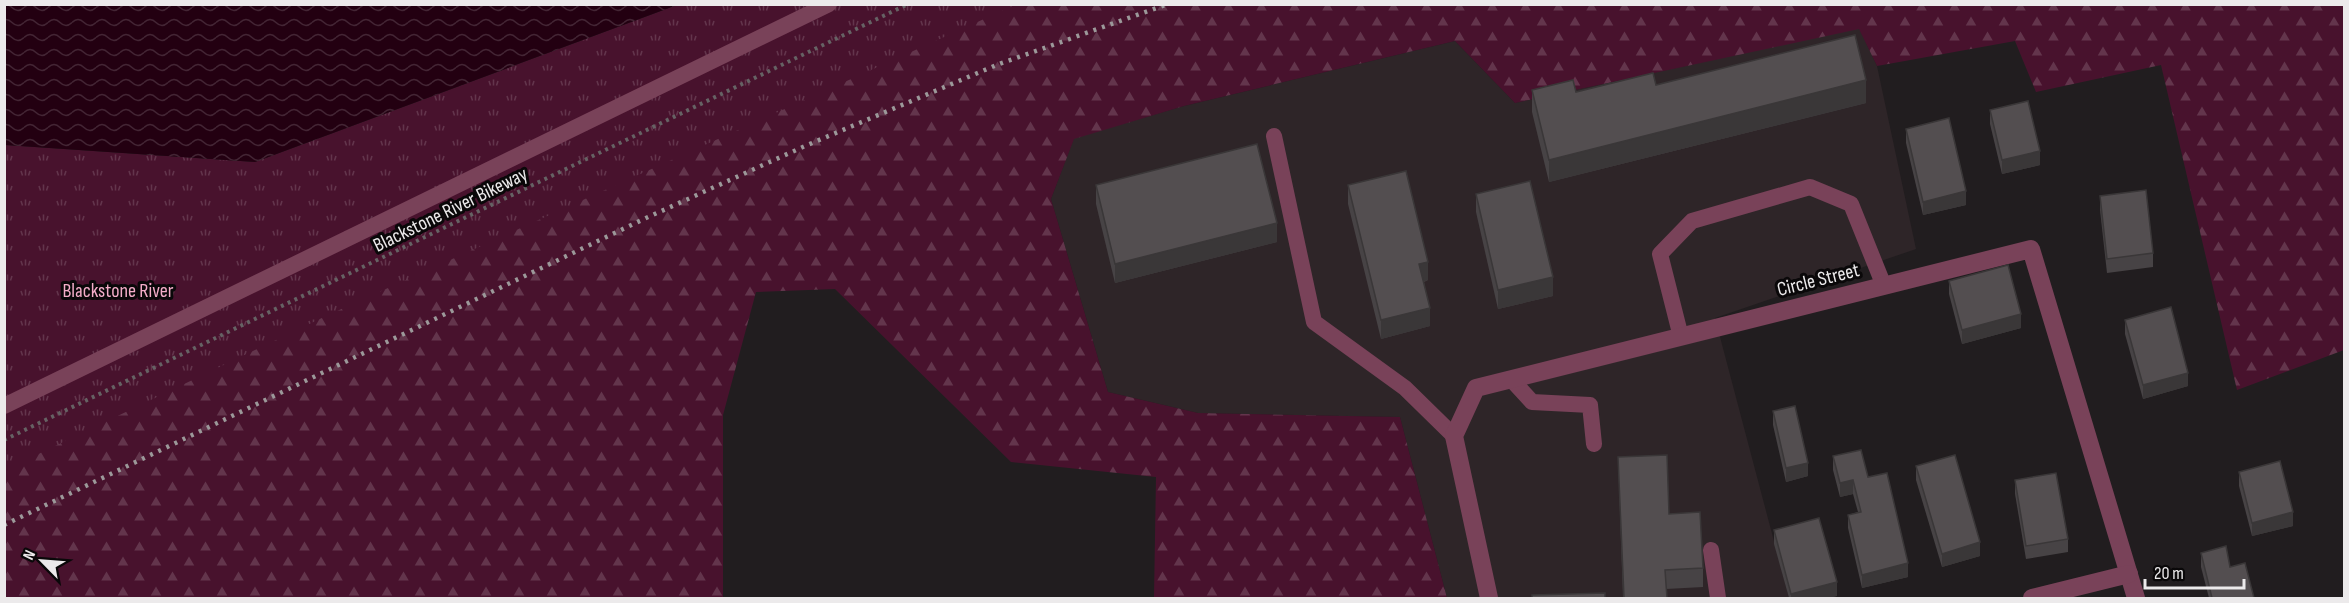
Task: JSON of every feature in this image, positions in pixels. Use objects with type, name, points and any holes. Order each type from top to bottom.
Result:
[{"type":"street","name":"Circle Street","points":[[1454,436],[1476,388],[2031,249],[2136,598]]},
{"type":"street","points":[[1454,436],[1489,598]]},
{"type":"street","points":[[2032,598],[2129,574]]},
{"type":"lane","points":[[4,406],[829,4]]},
{"type":"lane","points":[[1274,136],[1314,322],[1405,388],[1454,436]]},
{"type":"lane","points":[[1681,337],[1660,254],[1692,221],[1810,187],[1851,204],[1884,286]]},
{"type":"lane","points":[[1511,380],[1532,402],[1590,405],[1593,444]]},
{"type":"lane","points":[[1711,550],[1718,598]]},
{"type":"path","name":"Blackstone River Bikeway","points":[[4,440],[908,4]]},
{"type":"shaded area","points":[[1859,28],[1877,66],[1916,249],[1715,318],[1789,598],[1447,598],[1400,417],[1198,413],[1108,392],[1051,199],[1074,138],[1184,106],[1455,41],[1515,103]]},
{"type":"green space","name":"Blackstone River","points":[[677,5],[1015,5],[326,316],[5,470],[5,145],[255,162]]},
{"type":"green space","points":[[954,5],[2344,5],[2344,350],[2237,390],[2161,65],[2036,92],[2015,41],[1877,66],[1859,29],[1515,103],[1455,41],[1184,106],[1074,139],[1051,199],[1108,392],[1198,413],[1400,417],[1447,598],[1154,598],[1156,477],[1011,462],[835,289],[756,292],[723,415],[723,598],[5,598],[4,453]]},
{"type":"water","points":[[4,5],[677,5],[255,162],[5,145]]},
{"type":"building","points":[[1855,35],[1866,80],[1549,160],[1532,90],[1573,80],[1576,92],[1653,73],[1656,85]]},
{"type":"building","points":[[2028,101],[2040,151],[2002,160],[1990,110]]},
{"type":"building","points":[[1949,118],[1966,191],[1923,202],[1906,129]]},
{"type":"building","points":[[1257,144],[1277,223],[1115,264],[1096,185]]},
{"type":"building","points":[[1406,171],[1428,262],[1419,264],[1430,308],[1381,320],[1348,185]]},
{"type":"building","points":[[1530,181],[1553,277],[1498,290],[1476,194]]},
{"type":"building","points":[[2146,190],[2153,253],[2107,259],[2100,196]]},
{"type":"building","points":[[2008,265],[2021,314],[1962,330],[1949,281]]},
{"type":"building","points":[[2171,307],[2188,373],[2143,385],[2125,320]]},
{"type":"building","points":[[1795,406],[1808,463],[1786,468],[1773,411]]},
{"type":"building","points":[[1861,450],[1868,477],[1887,473],[1908,563],[1862,575],[1848,515],[1861,512],[1853,480],[1840,483],[1833,456]]},
{"type":"building","points":[[1667,455],[1669,514],[1700,512],[1703,568],[1665,570],[1667,598],[1624,598],[1618,457]]},
{"type":"building","points":[[1955,455],[1980,542],[1942,554],[1916,466]]},
{"type":"building","points":[[2280,461],[2293,512],[2252,523],[2239,472]]},
{"type":"building","points":[[2056,473],[2068,539],[2026,546],[2015,480]]},
{"type":"building","points":[[1819,518],[1837,582],[1791,594],[1774,530]]},
{"type":"building","points":[[2226,546],[2230,567],[2245,563],[2254,598],[2212,598],[2201,553]]},
{"type":"building","points":[[1605,593],[1605,598],[1532,598],[1532,595]]},
{"type":"railway","points":[[4,525],[646,218],[805,146],[999,64],[1168,4]]}]
